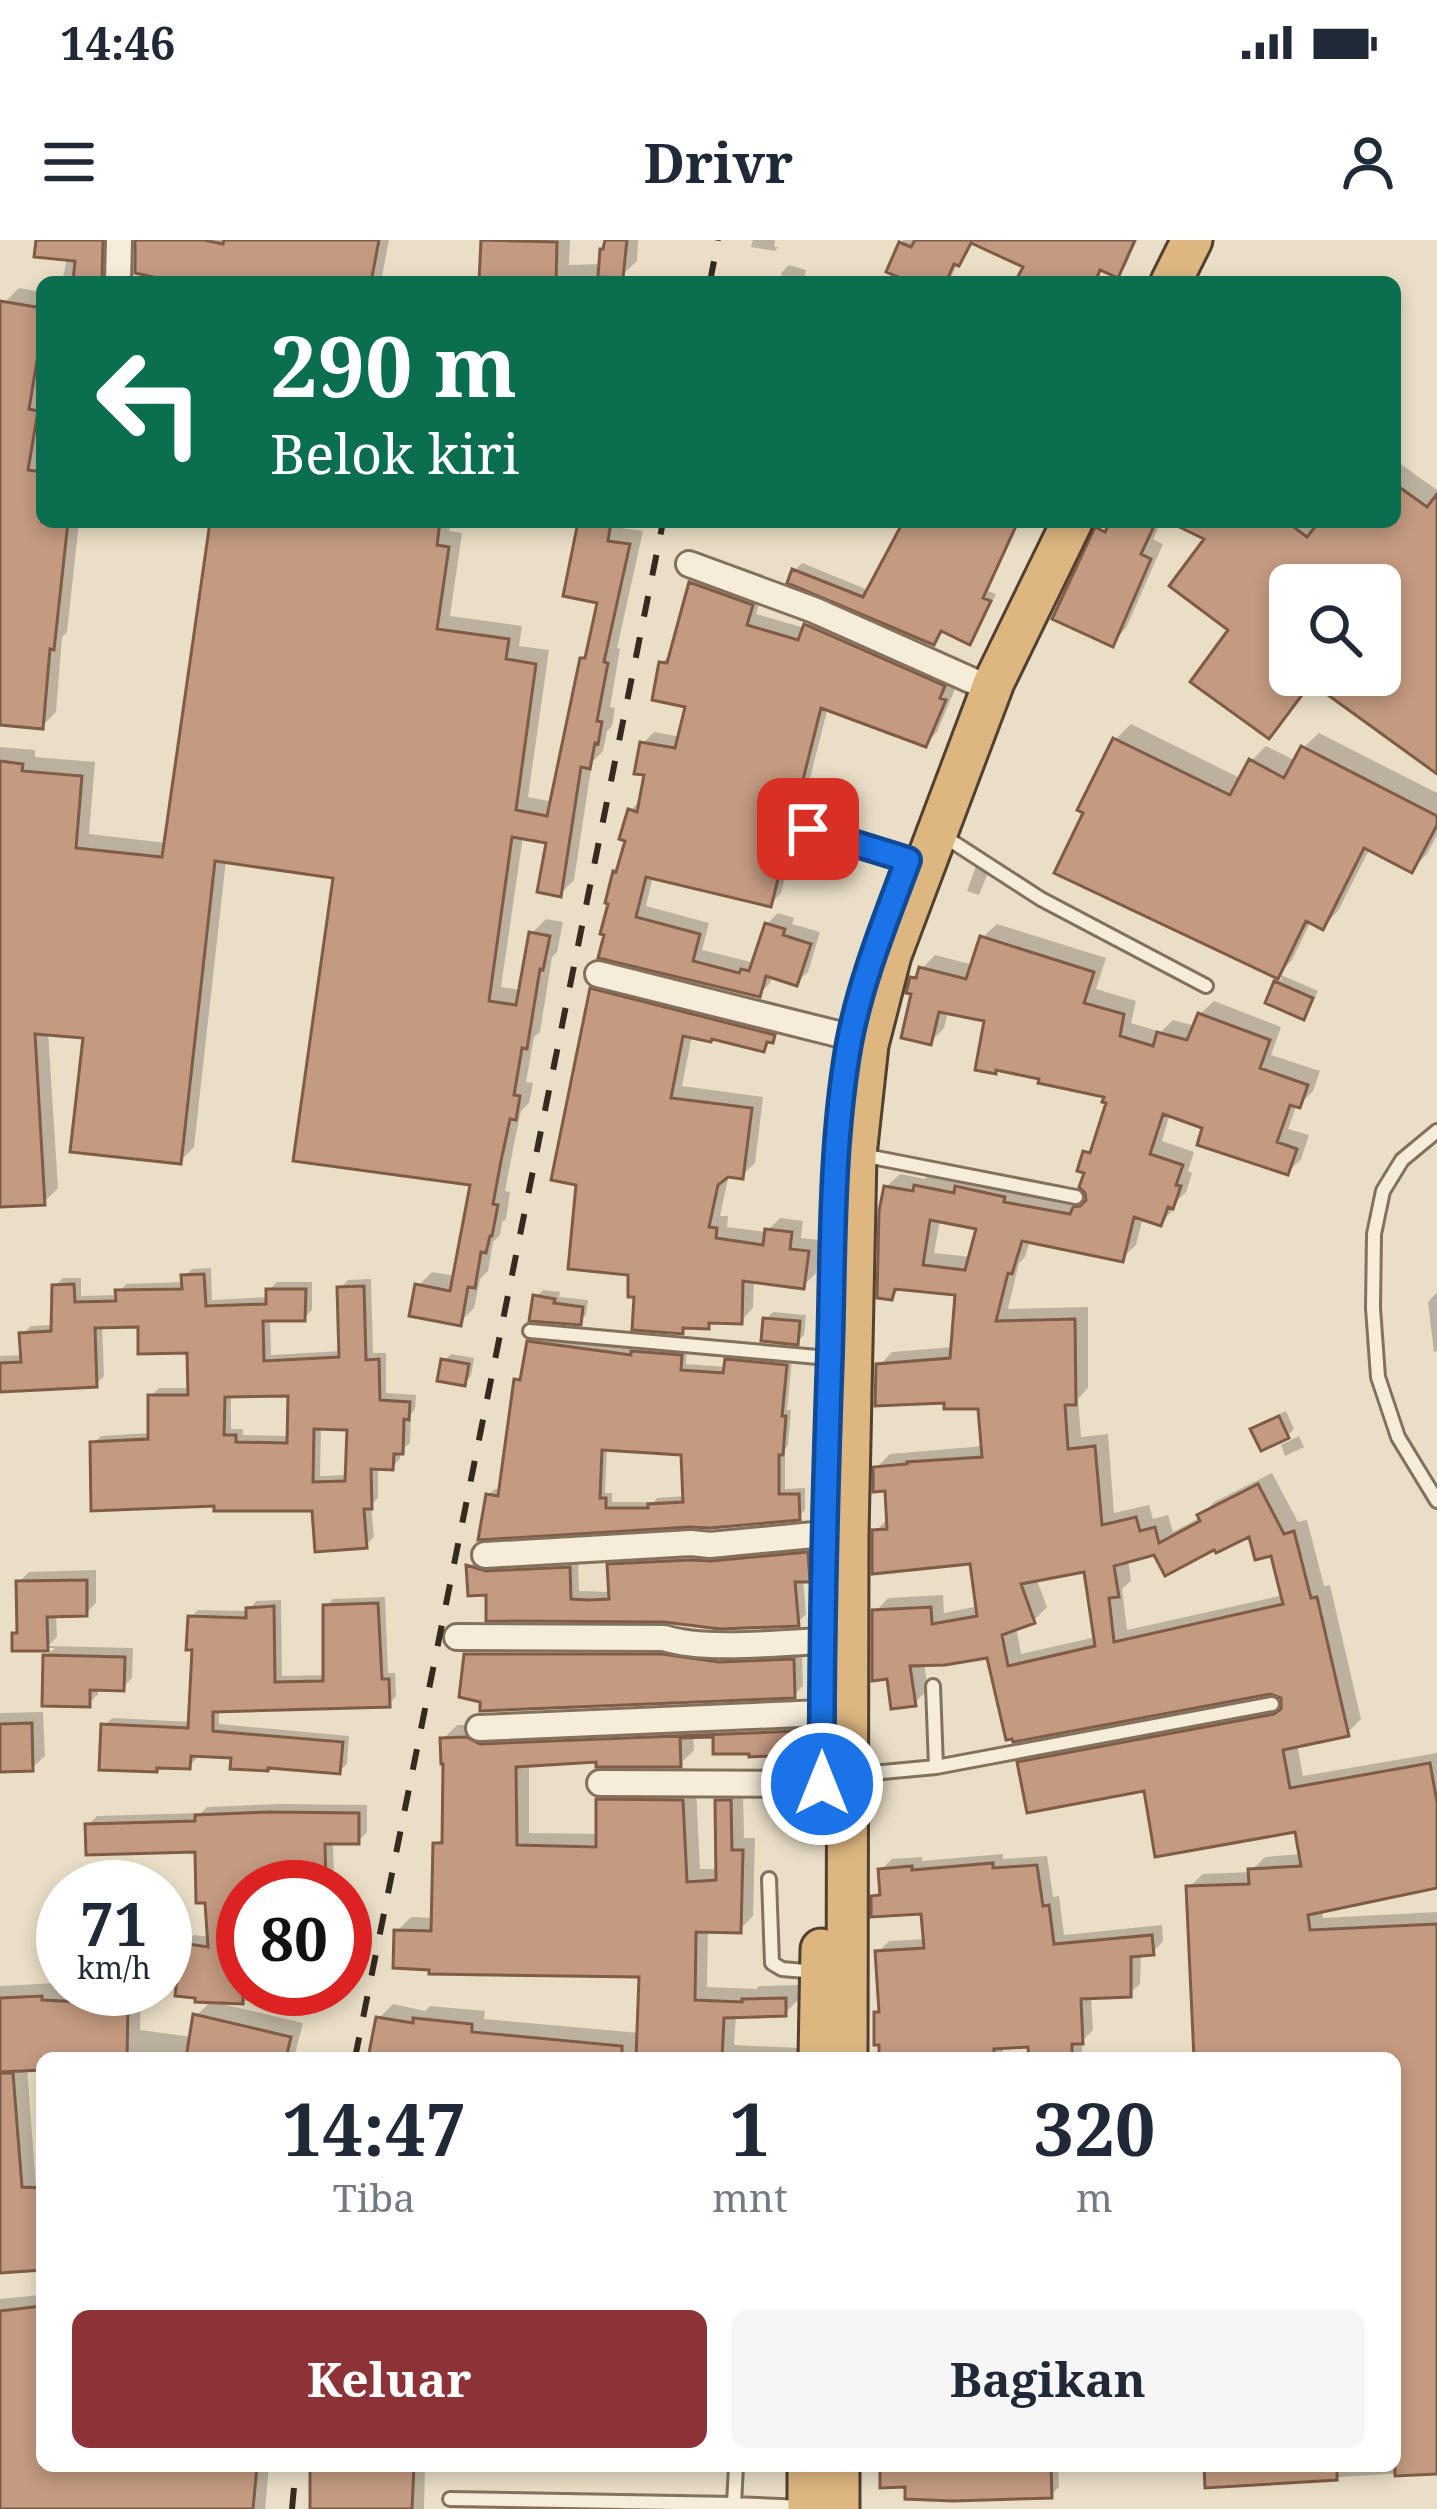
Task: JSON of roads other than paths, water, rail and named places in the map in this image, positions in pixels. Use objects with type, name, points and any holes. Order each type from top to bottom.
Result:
[{"type":"highway","points":[[1174,276],[1192,240]]},
{"type":"highway","points":[[1193,276],[1211,240]]},
{"type":"highway","points":[[819,2052],[845,1643],[850,1037],[875,948],[973,681],[1049,528]]},
{"type":"highway","points":[[847,2052],[835,1780],[822,1713],[820,1641],[830,1358],[846,1153],[891,955],[994,682],[1069,528]]},
{"type":"highway","points":[[811,2472],[828,2508]]},
{"type":"highway","points":[[828,2508],[837,2472]]},
{"type":"street","points":[[118,276],[119,240]]},
{"type":"street","points":[[689,564],[814,610],[973,681]]},
{"type":"street","points":[[598,974],[850,1037]]},
{"type":"street","points":[[485,1555],[710,1545],[824,1534]]},
{"type":"street","points":[[457,1637],[664,1638],[751,1645],[820,1641]]},
{"type":"street","points":[[478,1728],[822,1713]]},
{"type":"street","points":[[600,1783],[835,1780]]},
{"type":"lane","points":[[808,829],[908,860]]},
{"type":"lane","points":[[936,831],[1041,899],[1206,986]]},
{"type":"lane","points":[[1437,1131],[1402,1160],[1383,1191],[1375,1234],[1373,1308],[1378,1376],[1398,1437],[1437,1501]]},
{"type":"lane","points":[[846,1153],[1076,1197]]},
{"type":"lane","points":[[530,1330],[830,1358]]},
{"type":"lane","points":[[933,1686],[937,1767]]},
{"type":"lane","points":[[835,1780],[937,1767],[1272,1704]]},
{"type":"lane","points":[[769,1879],[772,1963],[782,1969],[821,1973]]},
{"type":"lane","points":[[734,2504],[736,2472]]},
{"type":"lane","points":[[450,2500],[828,2508]]},
{"type":"railway","points":[[711,276],[718,240]]},
{"type":"railway","points":[[356,2052],[662,528]]},
{"type":"railway","points":[[292,2509],[295,2472]]}]
